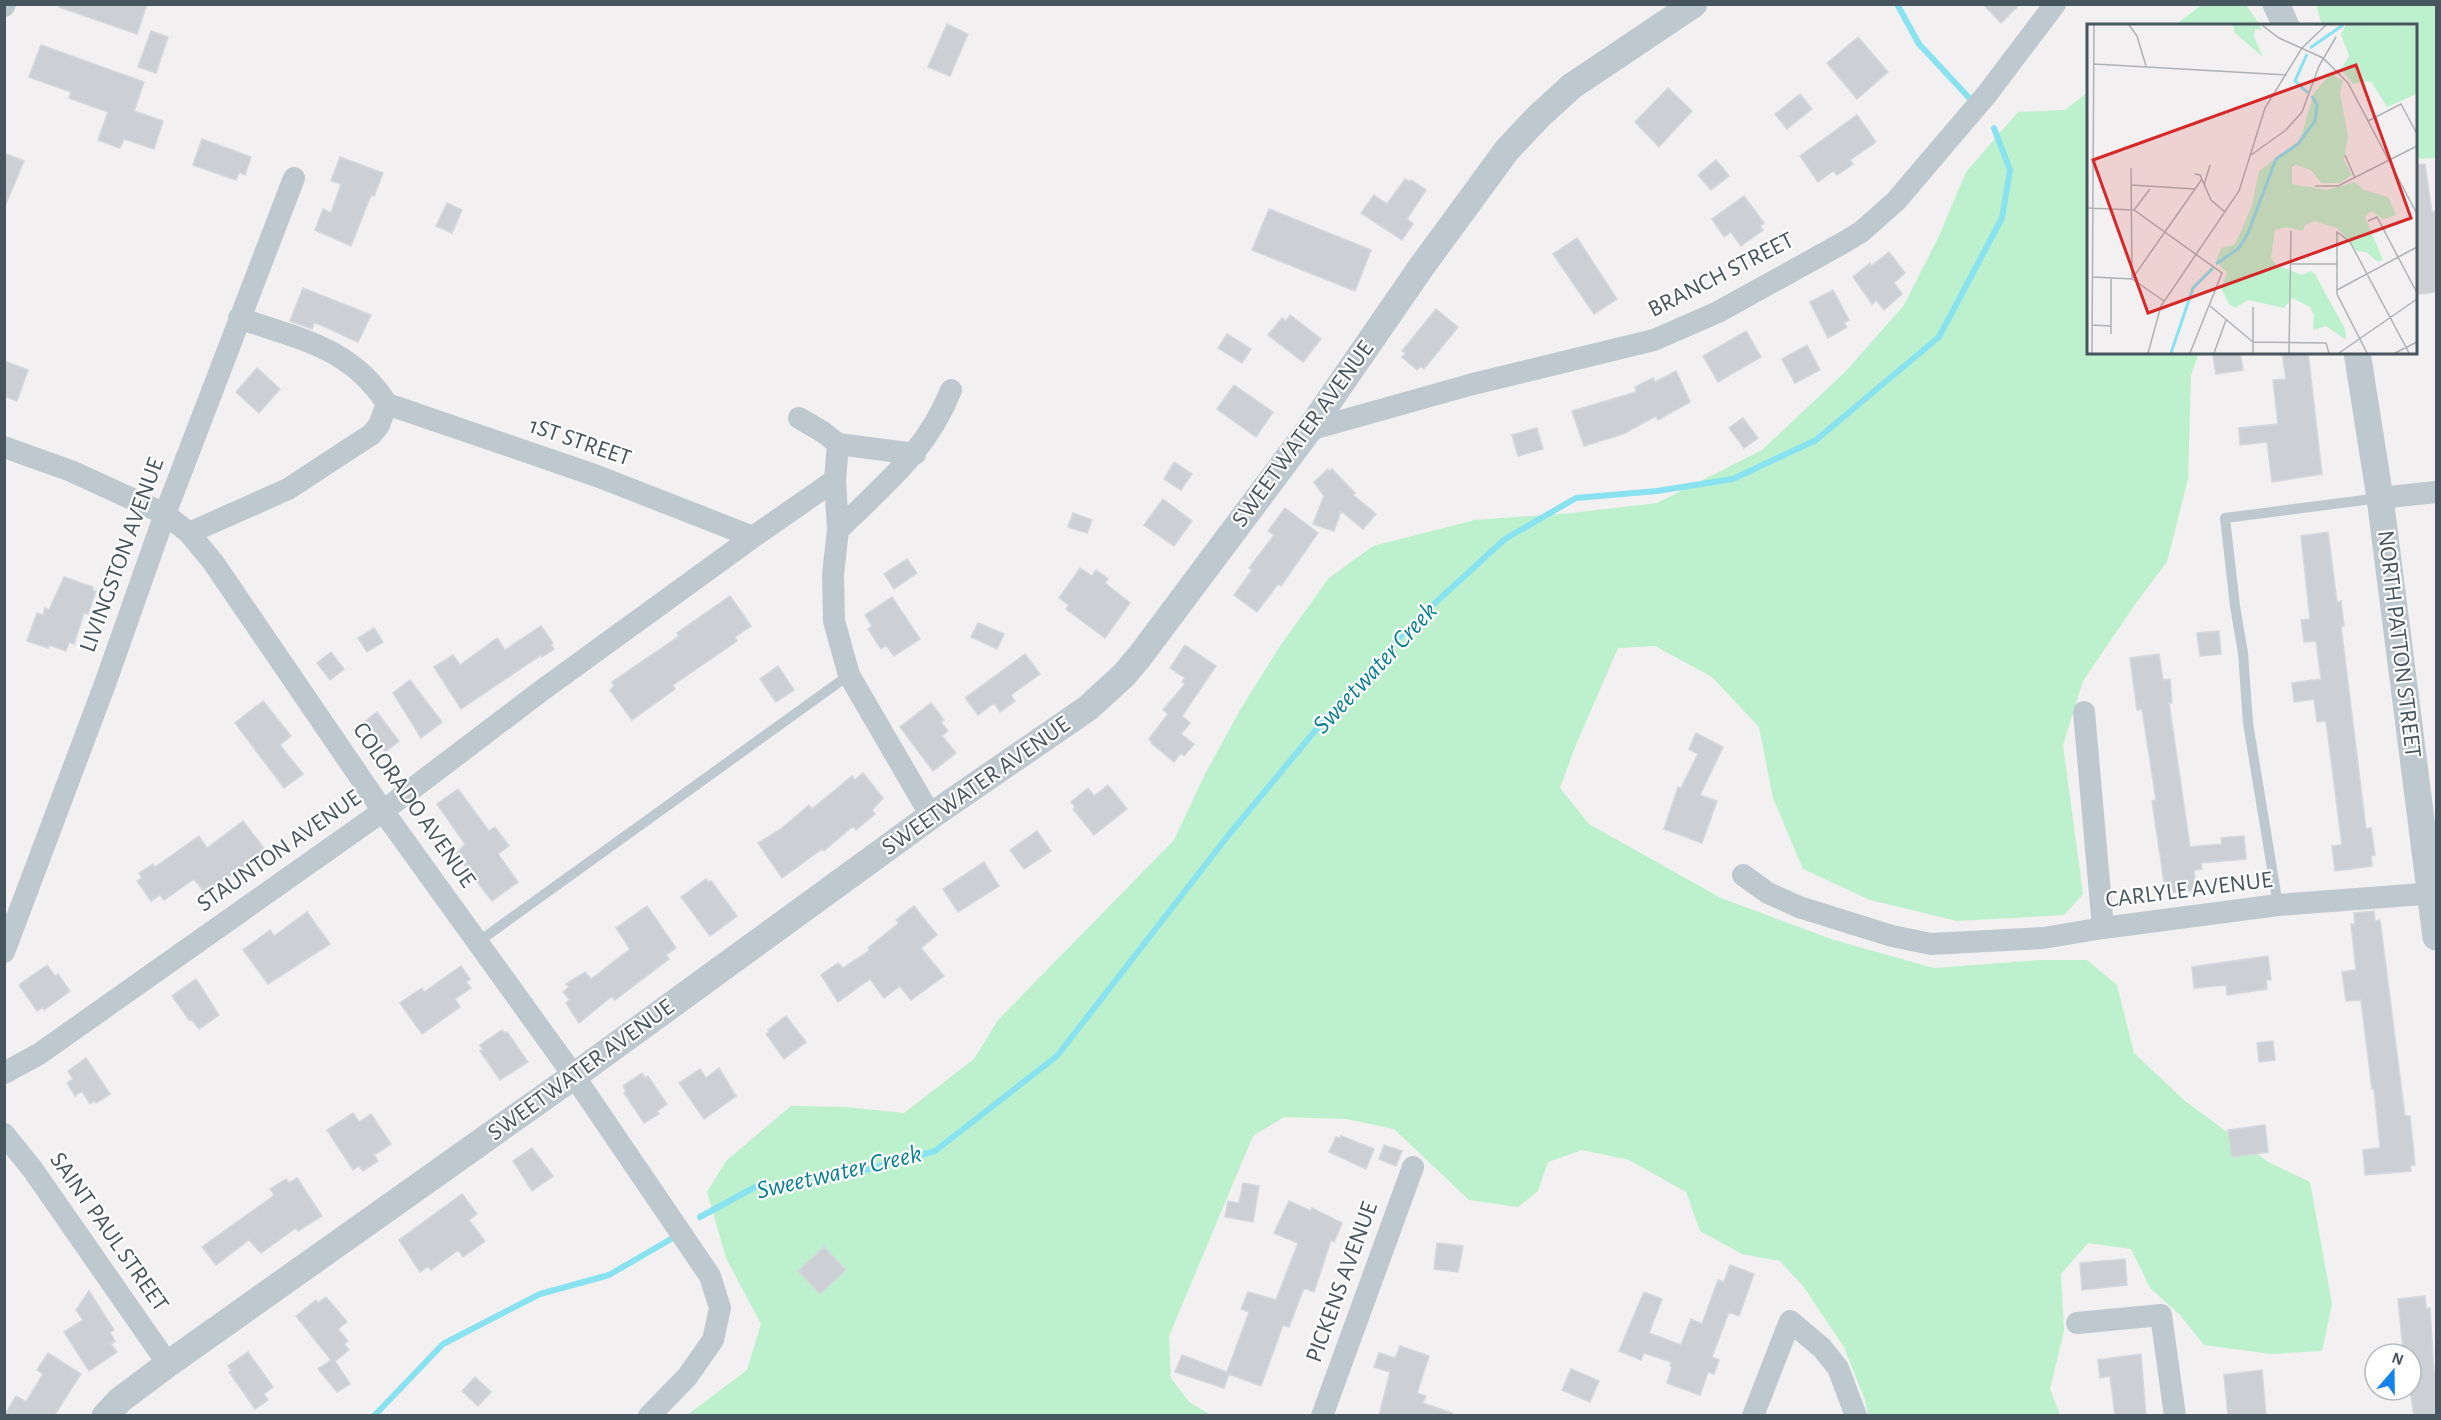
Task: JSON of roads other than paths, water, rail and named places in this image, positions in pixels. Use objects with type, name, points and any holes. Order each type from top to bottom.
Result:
[{"type":"street","name":"SWEETWATER AVENUE","points":[[105,1416],[120,1400],[168,1364],[574,1076],[931,816],[1088,708],[1124,675],[1309,430],[1422,266],[1507,150],[1572,86],[1694,4]]},
{"type":"street","name":"BRANCH STREET","points":[[1309,430],[1473,384],[1654,340],[1719,312],[1841,244],[1861,232],[1896,201],[1987,94],[2055,4]]},
{"type":"street","points":[[2276,4],[2285,24]]},
{"type":"street","name":"LIVINGSTON AVENUE","points":[[4,952],[105,684],[165,514],[294,178]]},
{"type":"street","points":[[189,533],[288,489],[372,434],[379,425],[387,404],[367,377],[349,361],[329,350],[239,318]]},
{"type":"street","name":"NORTH PATTON STREET","points":[[2357,354],[2380,498],[2434,893],[2436,937]]},
{"type":"street","points":[[838,530],[915,454],[942,413],[951,390]]},
{"type":"street","name":"1ST STREET","points":[[387,404],[597,476],[753,537]]},
{"type":"street","points":[[799,418],[838,444],[915,454]]},
{"type":"street","points":[[838,444],[835,480],[838,530],[833,574],[834,621],[849,675],[931,816]]},
{"type":"street","name":"COLORADO AVENUE","points":[[4,447],[71,471],[165,514],[189,533],[213,562],[383,811],[574,1076],[710,1276],[720,1308],[713,1340],[687,1377],[649,1416]]},
{"type":"street","name":"STAUNTON AVENUE","points":[[4,1073],[39,1054],[383,811],[541,691],[835,480]]},
{"type":"street","points":[[2380,498],[2436,492]]},
{"type":"street","points":[[2084,712],[2103,928]]},
{"type":"street","name":"CARLYLE AVENUE","points":[[1743,875],[1768,893],[1798,907],[1892,936],[1931,944],[2043,938],[2278,905],[2434,893]]},
{"type":"street","name":"SAINT PAUL STREET","points":[[4,1134],[33,1170],[168,1364]]},
{"type":"street","name":"PICKENS AVENUE","points":[[1322,1416],[1413,1167]]},
{"type":"street","points":[[2077,1323],[2161,1315],[2175,1416]]},
{"type":"street","points":[[1753,1416],[1790,1321],[1822,1348],[1838,1368],[1856,1416]]},
{"type":"lane","points":[[2278,905],[2248,723],[2243,653],[2225,518],[2380,498]]},
{"type":"lane","points":[[477,942],[849,675]]},
{"type":"waterway","name":"Sweetwater Creek","points":[[1897,4],[1919,44],[1974,103]]},
{"type":"waterway","name":"Sweetwater Creek","points":[[700,1217],[755,1187],[828,1180],[935,1151],[1057,1056],[1227,837],[1334,708],[1411,625],[1505,539],[1576,498],[1657,491],[1733,479],[1816,440],[1939,337],[2002,218],[2010,170],[1994,128]]},
{"type":"waterway","name":"Sweetwater Creek","points":[[374,1416],[443,1344],[540,1294],[609,1275],[671,1239]]}]
